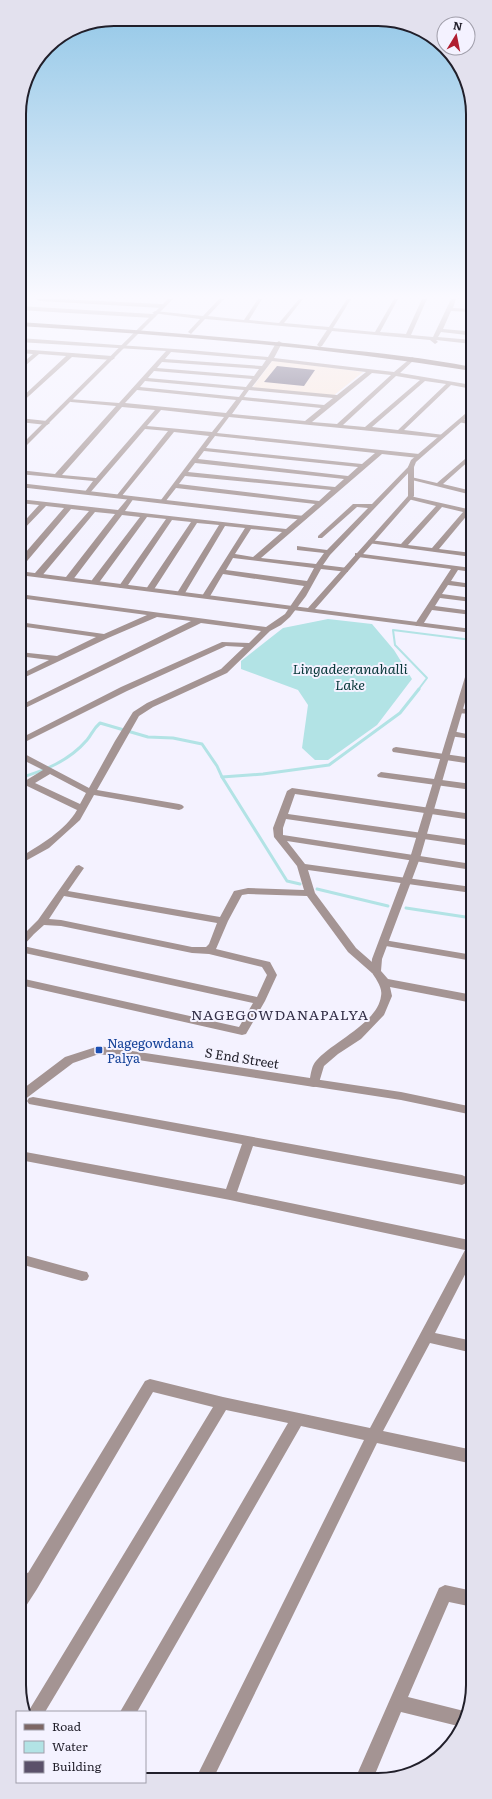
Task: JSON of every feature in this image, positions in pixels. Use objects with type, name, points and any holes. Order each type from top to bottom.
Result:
[{"type":"street","points":[[26,397],[41,383]]},
{"type":"street","points":[[26,444],[88,383]]},
{"type":"street","points":[[57,476],[140,383]]},
{"type":"street","points":[[190,383],[338,397]]},
{"type":"street","points":[[163,501],[252,383]]},
{"type":"street","points":[[306,423],[355,383]]},
{"type":"street","points":[[338,426],[387,383]]},
{"type":"street","points":[[366,429],[419,383]]},
{"type":"street","points":[[399,432],[450,383],[466,386]]},
{"type":"street","points":[[135,388],[326,407]]},
{"type":"street","points":[[71,400],[442,436]]},
{"type":"street","points":[[87,493],[159,409]]},
{"type":"street","points":[[26,858],[46,846],[77,818],[90,792],[136,714],[150,705],[230,667],[267,629],[276,625],[294,607],[309,584],[317,567],[329,552],[411,467],[419,456],[466,416]]},
{"type":"street","points":[[26,421],[47,423]]},
{"type":"street","points":[[461,421],[466,421]]},
{"type":"street","points":[[143,428],[419,456]]},
{"type":"street","points":[[119,496],[172,430]]},
{"type":"street","points":[[202,449],[364,466]]},
{"type":"street","points":[[255,559],[380,452]]},
{"type":"street","points":[[439,485],[466,460]]},
{"type":"street","points":[[194,461],[350,478]]},
{"type":"street","points":[[311,609],[412,496],[411,467]]},
{"type":"street","points":[[26,473],[98,480]]},
{"type":"street","points":[[184,474],[337,489]]},
{"type":"street","points":[[411,479],[466,492]]},
{"type":"street","points":[[26,486],[304,518]]},
{"type":"street","points":[[175,486],[321,503]]},
{"type":"street","points":[[70,579],[131,498]]},
{"type":"street","points":[[410,498],[466,511]]},
{"type":"street","points":[[26,502],[288,531]]},
{"type":"street","points":[[26,524],[44,504]]},
{"type":"street","points":[[320,537],[355,505],[372,506]]},
{"type":"street","points":[[404,546],[440,505]]},
{"type":"street","points":[[26,557],[69,507]]},
{"type":"street","points":[[38,575],[93,510]]},
{"type":"street","points":[[95,582],[145,515]]},
{"type":"street","points":[[434,550],[466,516]]},
{"type":"street","points":[[123,586],[170,518]]},
{"type":"street","points":[[150,589],[195,521]]},
{"type":"street","points":[[181,593],[223,524]]},
{"type":"street","points":[[206,596],[249,527]]},
{"type":"street","points":[[370,542],[434,550],[466,552]]},
{"type":"street","points":[[300,548],[329,552]]},
{"type":"street","points":[[358,555],[466,569]]},
{"type":"street","points":[[231,556],[345,570]]},
{"type":"street","points":[[419,624],[456,568]]},
{"type":"street","points":[[221,572],[309,584]]},
{"type":"street","points":[[26,574],[466,629]]},
{"type":"street","points":[[446,583],[466,585]]},
{"type":"street","points":[[438,596],[466,599]]},
{"type":"street","points":[[26,597],[267,629]]},
{"type":"street","points":[[430,608],[466,612]]},
{"type":"street","points":[[26,675],[105,636],[156,614]]},
{"type":"street","points":[[26,706],[200,620]]},
{"type":"street","points":[[26,625],[105,636]]},
{"type":"street","points":[[26,740],[124,689],[225,644],[250,645]]},
{"type":"street","points":[[26,655],[58,659]]},
{"type":"street","points":[[376,970],[377,959],[415,858],[459,711],[466,697]]},
{"type":"street","points":[[459,711],[466,712]]},
{"type":"street","points":[[452,734],[466,736]]},
{"type":"street","points":[[396,750],[466,760]]},
{"type":"street","points":[[26,757],[90,792],[179,807]]},
{"type":"street","points":[[50,770],[28,783],[82,809]]},
{"type":"street","points":[[381,775],[466,786]]},
{"type":"street","points":[[314,1083],[319,1064],[334,1051],[357,1036],[380,1012],[387,996],[384,982],[376,970],[352,950],[310,893],[302,866],[279,837],[278,828],[292,791],[466,815]]},
{"type":"street","points":[[283,816],[466,842]]},
{"type":"street","points":[[279,837],[466,866]]},
{"type":"street","points":[[302,866],[466,889]]},
{"type":"street","points":[[26,937],[42,922],[79,868]]},
{"type":"street","points":[[209,951],[214,945],[223,921],[238,893],[248,891],[310,893]]},
{"type":"street","points":[[62,893],[223,921]]},
{"type":"street","points":[[26,983],[242,1031],[260,1001],[272,975],[266,964],[209,951],[192,950],[61,923],[42,922]]},
{"type":"street","points":[[384,943],[466,957]]},
{"type":"street","points":[[26,950],[260,1001]]},
{"type":"street","points":[[384,982],[466,998]]},
{"type":"street","name":"S End Street","points":[[26,1093],[70,1060],[99,1050],[401,1096],[466,1110]]},
{"type":"street","points":[[32,1101],[462,1180]]},
{"type":"street","points":[[230,1194],[249,1141]]},
{"type":"street","points":[[26,1157],[230,1194],[466,1244]]},
{"type":"street","points":[[206,1773],[373,1436],[426,1337],[466,1257]]},
{"type":"street","points":[[26,1261],[82,1276]]},
{"type":"street","points":[[426,1337],[466,1346]]},
{"type":"street","points":[[26,1579],[150,1385],[223,1403],[466,1456]]},
{"type":"street","points":[[37,1711],[223,1403]]},
{"type":"street","points":[[129,1711],[298,1419]]},
{"type":"street","points":[[367,1773],[445,1593],[466,1598]]},
{"type":"street","points":[[397,1703],[459,1718]]},
{"type":"shaded area","points":[[256,383],[349,383],[333,396],[252,388]]},
{"type":"water","name":"Lingadeeranahalli Lake","points":[[328,619],[372,624],[394,650],[412,679],[377,725],[328,760],[315,760],[302,748],[308,705],[298,690],[241,669],[241,661],[283,628]]},
{"type":"building","points":[[274,383],[306,383],[304,386]]},
{"type":"waterway","points":[[418,690],[427,678],[395,645],[393,630],[466,639]]},
{"type":"waterway","points":[[222,777],[263,774],[329,765],[400,713],[419,689]]},
{"type":"waterway","points":[[26,776],[56,764],[72,754],[87,740],[100,723],[148,737],[173,738],[202,744],[217,766],[222,777]]},
{"type":"waterway","points":[[222,777],[287,881],[300,884]]},
{"type":"waterway","points":[[317,889],[388,906]]},
{"type":"waterway","points":[[406,908],[466,917]]},
{"type":"place","name":"Nagegowdana Palya","points":[[99,1050]]},
{"type":"district","name":"NAGEGOWDANAPALYA","points":[[280,1015]]}]
